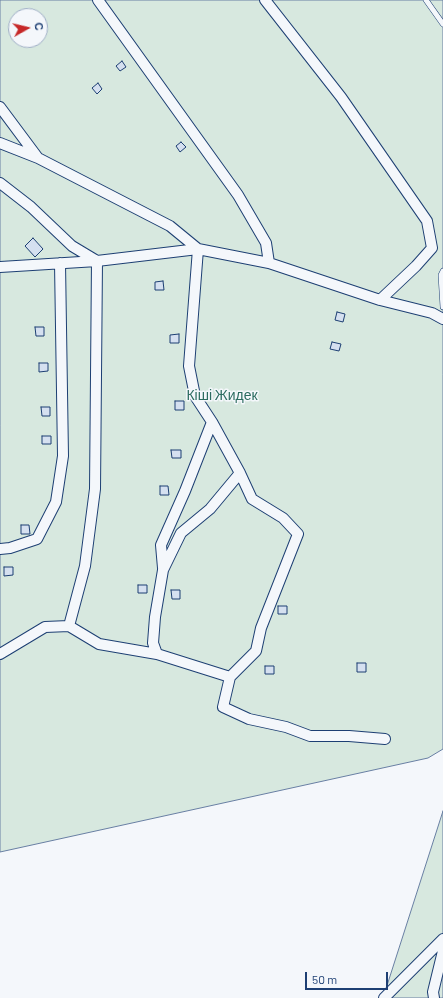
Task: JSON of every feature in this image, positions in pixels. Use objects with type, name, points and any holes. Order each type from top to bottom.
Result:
[{"type":"street","points":[[98,0],[238,195],[266,243],[269,263]]},
{"type":"street","points":[[265,0],[340,98],[428,221],[432,248],[416,266],[380,300]]},
{"type":"street","points":[[0,107],[38,158]]},
{"type":"street","points":[[0,143],[38,158],[170,226],[198,249]]},
{"type":"street","points":[[0,183],[31,207],[72,246],[97,262]]},
{"type":"street","points":[[198,249],[189,366],[195,396],[212,422],[252,499],[283,518],[298,534],[261,628],[256,651],[230,677],[224,707],[249,719],[286,727],[310,736],[350,736],[385,739]]},
{"type":"street","points":[[0,266],[97,262],[198,249],[269,263],[380,300],[432,314],[443,319]]},
{"type":"street","points":[[69,626],[85,566],[95,489],[97,262]]},
{"type":"street","points":[[0,548],[10,548],[37,539],[56,502],[63,456],[60,263]]},
{"type":"street","points":[[157,654],[153,643],[163,570],[161,545],[185,491],[212,422]]},
{"type":"street","points":[[163,570],[181,533],[210,509],[240,474]]},
{"type":"street","points":[[0,654],[45,627],[69,626],[99,644],[157,654],[230,677]]},
{"type":"street","points":[[384,998],[443,939]]},
{"type":"street","points":[[434,998],[433,992],[443,951]]},
{"type":"lane","points":[[426,0],[443,24]]},
{"type":"lane","points":[[443,271],[441,275],[443,307]]},
{"type":"green space","name":"Кіші Жидек","points":[[0,0],[443,0],[443,749],[428,758],[0,852]]},
{"type":"green space","points":[[443,811],[443,998],[383,998]]},
{"type":"building","points":[[122,61],[126,67],[120,71],[116,66]]},
{"type":"building","points":[[98,83],[102,89],[97,94],[92,88]]},
{"type":"building","points":[[181,142],[186,147],[180,152],[176,146]]},
{"type":"building","points":[[33,238],[43,249],[35,257],[25,246]]},
{"type":"building","points":[[163,281],[164,290],[155,290],[155,282]]},
{"type":"building","points":[[337,312],[345,314],[343,322],[335,320]]},
{"type":"building","points":[[35,327],[44,327],[44,336],[36,336]]},
{"type":"building","points":[[179,334],[179,343],[170,343],[170,335]]},
{"type":"building","points":[[332,342],[341,344],[339,351],[330,349]]},
{"type":"building","points":[[39,363],[48,363],[48,371],[39,372]]},
{"type":"building","points":[[175,401],[184,401],[184,410],[175,410]]},
{"type":"building","points":[[41,407],[50,407],[50,416],[42,416]]},
{"type":"building","points":[[42,436],[51,436],[51,444],[42,444]]},
{"type":"building","points":[[171,450],[181,450],[181,458],[172,458]]},
{"type":"building","points":[[160,486],[168,486],[169,495],[160,495]]},
{"type":"building","points":[[21,525],[29,525],[30,534],[21,534]]},
{"type":"building","points":[[4,567],[13,567],[13,575],[4,576]]},
{"type":"building","points":[[138,585],[147,585],[147,593],[138,593]]},
{"type":"building","points":[[171,590],[180,590],[180,599],[172,599]]},
{"type":"building","points":[[278,606],[287,606],[287,614],[278,614]]},
{"type":"building","points":[[357,663],[366,663],[366,672],[357,672]]},
{"type":"building","points":[[265,666],[274,666],[274,674],[265,674]]}]
